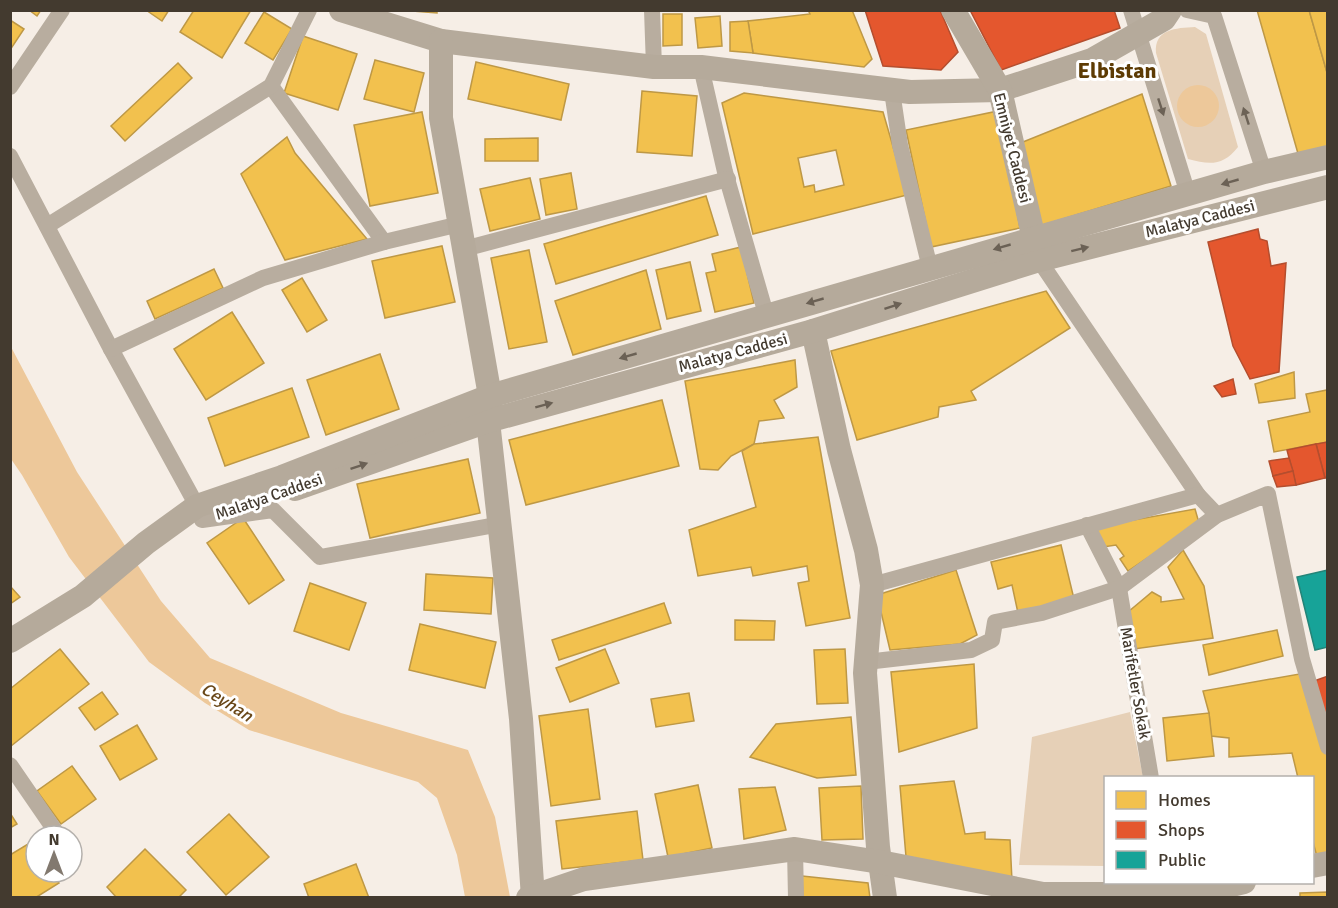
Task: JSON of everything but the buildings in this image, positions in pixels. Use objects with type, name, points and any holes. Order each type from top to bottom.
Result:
[{"type":"street","points":[[10,87],[62,10]]},
{"type":"street","points":[[47,226],[271,86],[309,10]]},
{"type":"street","points":[[341,10],[441,41],[654,67],[701,67],[910,92],[1000,90],[1092,60],[1167,15]]},
{"type":"street","points":[[652,10],[654,67]]},
{"type":"street","name":"Emniyet Caddesi","points":[[953,10],[1000,90],[1036,249]]},
{"type":"street","points":[[1131,10],[1188,194]]},
{"type":"street","points":[[1187,10],[1214,13],[1264,172]]},
{"type":"street","points":[[441,41],[441,118],[490,396],[488,421],[521,719],[531,897],[584,879],[795,849],[879,862],[1043,894],[1206,891],[1236,884]]},
{"type":"street","points":[[701,67],[728,179],[766,314]]},
{"type":"street","points":[[271,86],[384,242]]},
{"type":"street","points":[[892,91],[900,145],[930,268]]},
{"type":"street","points":[[10,156],[199,513]]},
{"type":"street","points":[[10,641],[83,596],[146,543],[199,513],[282,477],[490,396],[930,268],[1036,249],[1188,194],[1264,172],[1328,157]]},
{"type":"street","points":[[464,249],[728,179]]},
{"type":"street","name":"Malatya Caddesi","points":[[199,513],[488,421],[813,331],[1036,249],[1327,190]]},
{"type":"street","points":[[111,349],[263,278],[384,242],[460,224]]},
{"type":"street","points":[[1036,249],[1198,495],[1217,515]]},
{"type":"street","points":[[813,331],[839,450],[866,550],[872,585],[865,673],[879,862],[885,897]]},
{"type":"street","points":[[866,662],[971,650],[992,639],[995,622],[1042,614],[1119,588],[1217,515],[1268,494],[1302,659],[1328,747]]},
{"type":"street","points":[[872,585],[1198,495]]},
{"type":"street","points":[[199,513],[273,510],[320,557],[501,524]]},
{"type":"street","name":"Marifetler Sokak","points":[[1087,525],[1119,588],[1151,776]]},
{"type":"street","points":[[10,765],[51,824]]},
{"type":"street","points":[[795,849],[796,897]]},
{"type":"shaded area","points":[[1195,27],[1206,34],[1238,147],[1227,158],[1210,163],[1188,159],[1156,53],[1156,45],[1162,34],[1174,29]]},
{"type":"shaded area","points":[[1130,712],[1143,776],[1104,776],[1104,866],[1019,865],[1032,737]]},
{"type":"water","points":[[1198,85],[1213,91],[1219,106],[1213,121],[1198,127],[1183,121],[1177,106],[1183,91]]},
{"type":"water","name":"Ceyhan","points":[[10,345],[77,472],[161,601],[210,658],[341,713],[468,750],[495,817],[510,897],[465,897],[457,855],[437,798],[418,782],[249,730],[205,703],[149,662],[69,557],[11,459]]},
{"type":"district","name":"Elbistan","points":[[1117,70]]}]
